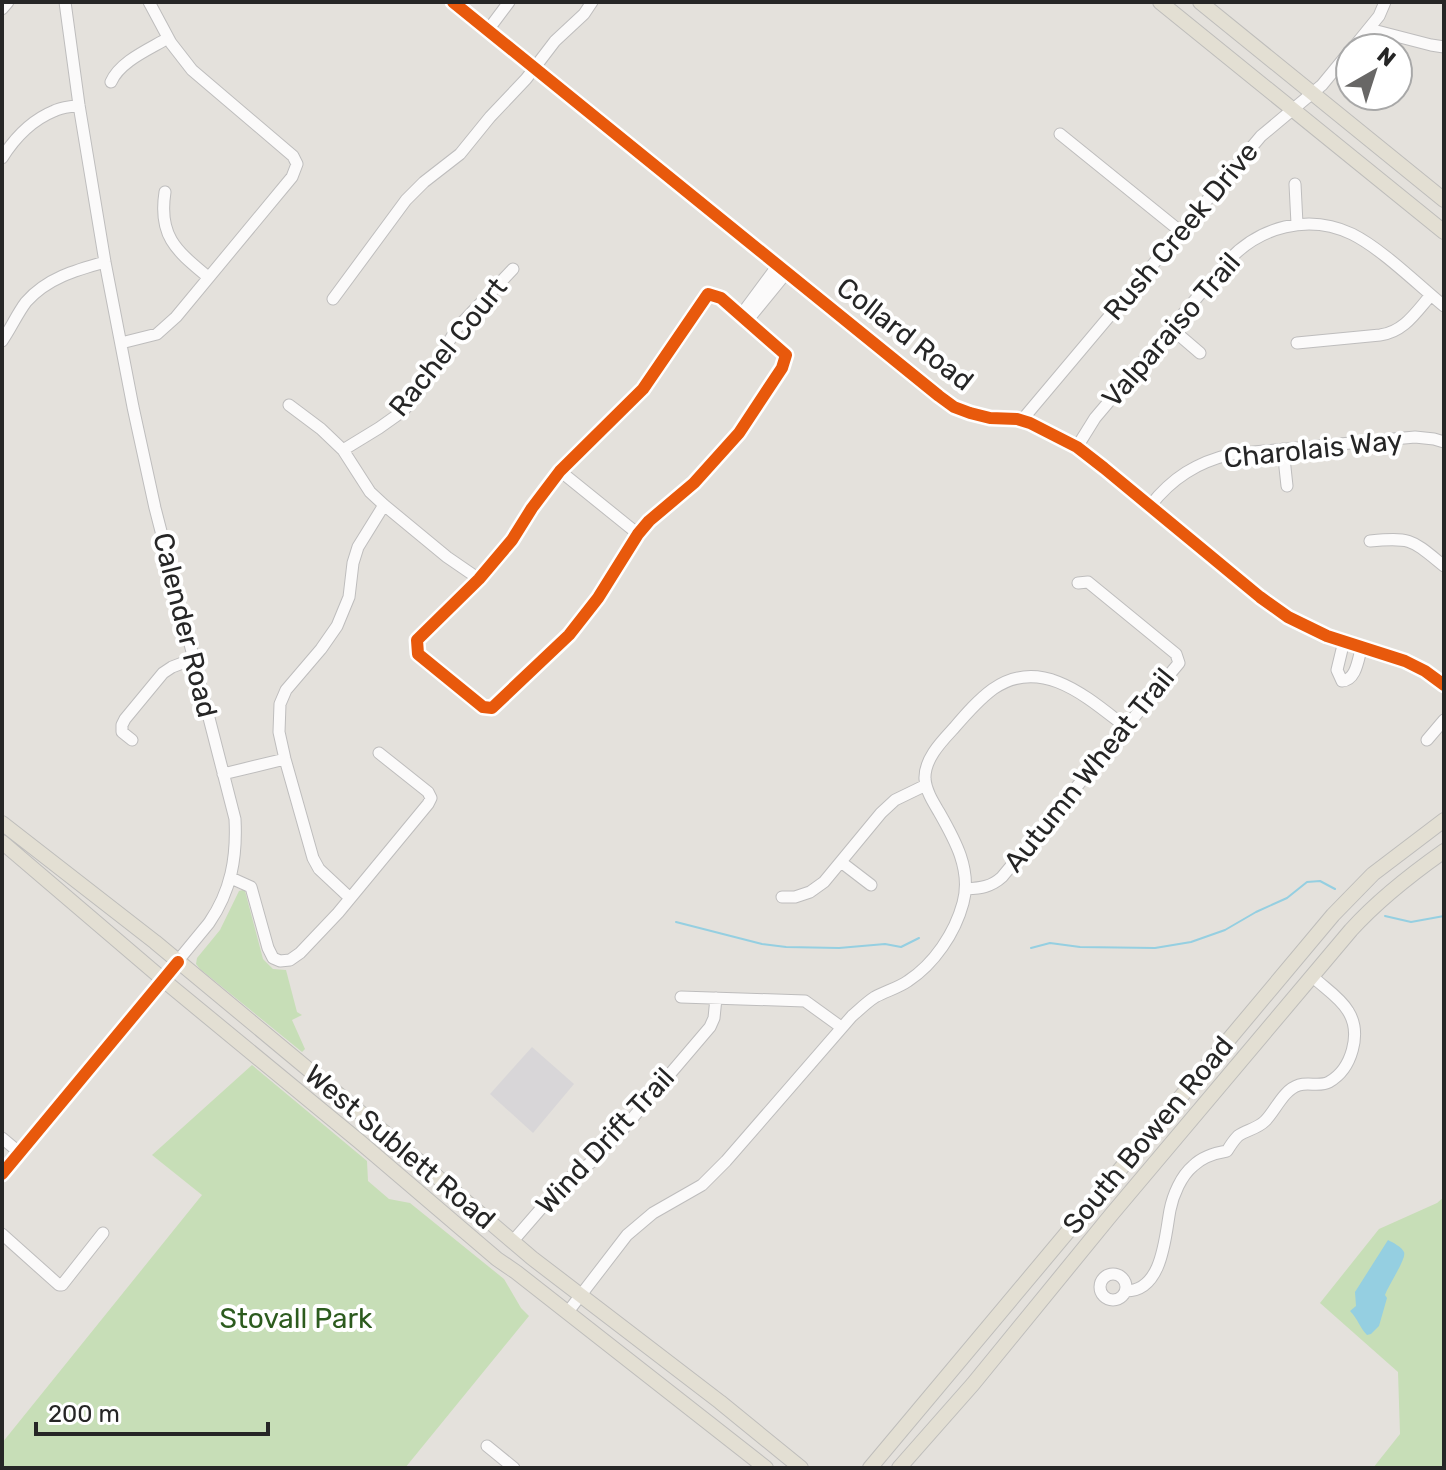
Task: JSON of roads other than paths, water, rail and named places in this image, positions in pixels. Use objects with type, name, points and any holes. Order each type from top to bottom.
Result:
[{"type":"main road","points":[[1160,2],[1444,232]]},
{"type":"main road","points":[[1200,2],[1444,200]]},
{"type":"main road","name":"South Bowen Road","points":[[870,1468],[1346,899],[1396,855],[1444,820]]},
{"type":"main road","name":"West Sublett Road","points":[[2,823],[178,962],[512,1242],[801,1468]]},
{"type":"main road","name":"West Sublett Road","points":[[2,842],[497,1259],[766,1468]]},
{"type":"main road","name":"South Bowen Road","points":[[899,1468],[973,1384],[1111,1215],[1373,906],[1444,851]]},
{"type":"main road","points":[[1093,1199],[1111,1215]]},
{"type":"main road","points":[[954,1369],[973,1384]]},
{"type":"street","points":[[2,9],[8,2]]},
{"type":"street","name":"Calender Road","points":[[2,1174],[164,980],[219,908],[231,878],[236,838],[235,819],[155,508],[121,343],[79,105],[65,2]]},
{"type":"street","points":[[121,343],[165,329],[292,177],[297,164],[293,156],[192,70],[168,38],[149,2]]},
{"type":"street","name":"Collard Road","points":[[453,2],[954,407],[983,417],[1022,420],[1077,447],[1272,606],[1313,630],[1416,666],[1444,685]]},
{"type":"street","points":[[488,30],[509,2]]},
{"type":"street","points":[[333,299],[406,200],[460,154],[592,2]]},
{"type":"street","name":"Rush Creek Drive","points":[[1366,32],[1385,2]]},
{"type":"street","points":[[1369,29],[1444,47]]},
{"type":"street","points":[[111,82],[128,63],[168,38]]},
{"type":"street","name":"Rush Creek Drive","points":[[1022,420],[1261,136],[1334,71]]},
{"type":"street","points":[[2,158],[11,144],[39,120],[55,110],[79,105]]},
{"type":"street","points":[[1060,134],[1180,231]]},
{"type":"street","points":[[1295,184],[1297,224]]},
{"type":"street","points":[[165,192],[162,208],[170,239],[183,256],[208,277]]},
{"type":"street","name":"Valparaiso Trail","points":[[1077,447],[1095,418],[1240,249],[1279,228],[1297,224],[1322,225],[1351,233],[1444,306]]},
{"type":"street","points":[[2,341],[24,304],[34,294],[58,277],[105,262]]},
{"type":"street","name":"Rachel Court","points":[[343,450],[403,411],[417,395],[457,328],[513,269]]},
{"type":"street","points":[[744,318],[783,269]]},
{"type":"street","points":[[708,294],[721,298],[786,355],[782,368],[739,433],[694,483],[638,534],[598,598],[569,635],[492,708],[483,707],[418,654],[417,640],[479,579],[512,540],[560,471],[643,389],[708,294]]},
{"type":"street","points":[[1297,343],[1393,332],[1402,327],[1431,295]]},
{"type":"street","points":[[1172,329],[1200,353]]},
{"type":"street","points":[[289,405],[343,450],[370,492],[384,505],[479,579]]},
{"type":"street","name":"Charolais Way","points":[[1150,506],[1172,481],[1203,463],[1232,454],[1415,437],[1444,442]]},
{"type":"street","points":[[1283,449],[1287,486]]},
{"type":"street","points":[[560,471],[638,534]]},
{"type":"street","points":[[350,898],[325,875],[313,858],[279,732],[280,704],[286,690],[337,626],[349,597],[358,547],[384,505]]},
{"type":"street","points":[[1370,541],[1405,540],[1420,547],[1444,566]]},
{"type":"street","name":"Autumn Wheat Trail","points":[[966,889],[994,884],[1002,877],[1179,663],[1176,654],[1088,582],[1078,583]]},
{"type":"street","points":[[1344,641],[1337,670],[1342,681],[1353,677],[1362,646]]},
{"type":"street","points":[[132,740],[122,732],[125,719],[163,673],[193,659]]},
{"type":"street","points":[[567,1313],[638,1224],[702,1185],[841,1027],[873,998],[907,982],[926,967],[951,934],[964,902],[964,868],[959,849],[930,797],[926,769],[940,744],[981,698],[1008,681],[1034,676],[1063,683],[1127,728]]},
{"type":"street","points":[[1427,740],[1444,720]]},
{"type":"street","points":[[231,878],[251,887],[273,958],[290,960],[300,953],[350,898],[431,798],[428,792],[379,753]]},
{"type":"street","points":[[223,774],[285,759]]},
{"type":"street","points":[[782,897],[810,892],[824,882],[881,813],[895,800],[926,785]]},
{"type":"street","points":[[841,862],[871,885]]},
{"type":"street","points":[[1126,1291],[1142,1287],[1156,1271],[1165,1246],[1173,1200],[1180,1182],[1193,1165],[1212,1154],[1227,1151],[1240,1134],[1252,1131],[1264,1122],[1286,1094],[1299,1085],[1327,1084],[1349,1060],[1354,1042],[1351,1017],[1347,1009],[1312,976]]},
{"type":"street","points":[[681,997],[805,1001],[841,1027]]},
{"type":"street","name":"Wind Drift Trail","points":[[512,1242],[564,1182],[593,1161],[618,1135],[710,1027],[716,998]]},
{"type":"street","points":[[2,1138],[20,1153]]},
{"type":"street","points":[[2,1234],[62,1285],[103,1233]]},
{"type":"street","points":[[487,1446],[514,1468]]},
{"type":"water","points":[[1388,1240],[1401,1248],[1404,1255],[1385,1295],[1387,1298],[1379,1326],[1367,1335],[1350,1311],[1356,1306],[1355,1292]]},
{"type":"waterway","points":[[1031,948],[1050,943],[1080,947],[1155,948],[1191,942],[1225,930],[1287,898],[1307,882],[1320,881],[1335,889]]},
{"type":"waterway","points":[[1385,916],[1411,922],[1444,916]]},
{"type":"waterway","points":[[676,922],[786,947],[839,948],[885,944],[901,947],[919,938]]},
{"type":"park label","name":"Stovall Park","points":[[296,1318]]}]
